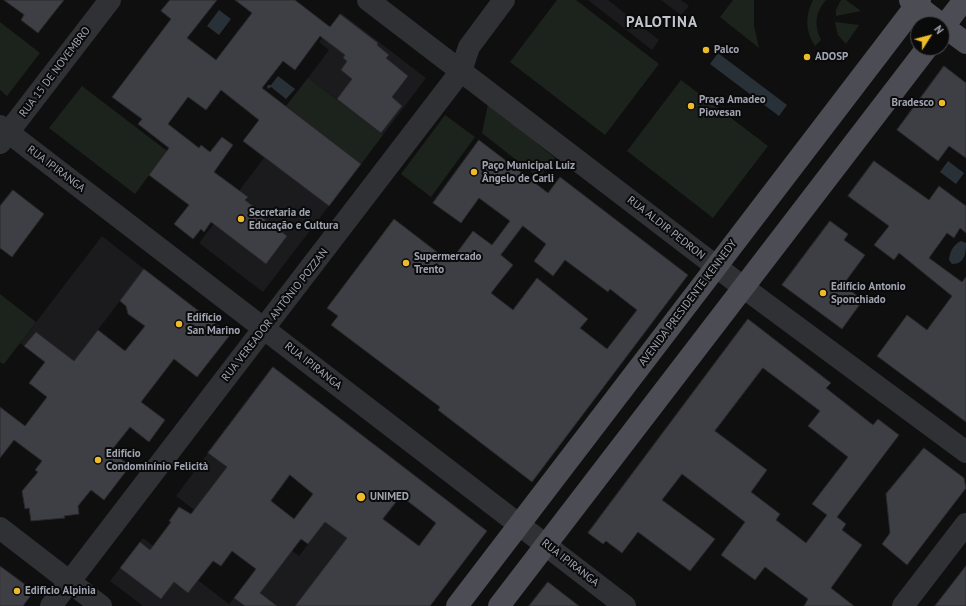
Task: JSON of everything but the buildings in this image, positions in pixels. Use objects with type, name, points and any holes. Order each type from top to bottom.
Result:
[{"type":"main road","points":[[950,17],[964,0]]},
{"type":"main road","points":[[915,2],[931,16]]},
{"type":"main road","name":"AVENIDA PRESIDENTE KENNEDY","points":[[457,606],[823,127],[915,2]]},
{"type":"main road","points":[[950,32],[966,43]]},
{"type":"main road","points":[[499,606],[921,56]]},
{"type":"main road","points":[[823,127],[852,146]]},
{"type":"street","name":"RUA 15 DE NOVEMBRO","points":[[3,134],[110,0]]},
{"type":"street","name":"RUA ALDIR PEDRON","points":[[368,0],[716,267],[966,452]]},
{"type":"street","name":"RUA VEREADOR ANTÔNIO POZZAN","points":[[52,606],[461,71],[469,47],[504,0]]},
{"type":"street","name":"RUA IPIRANGA","points":[[3,134],[264,328],[625,606]]},
{"type":"street","points":[[903,606],[966,524]]},
{"type":"street","points":[[0,528],[101,606]]},
{"type":"shaded area","points":[[557,0],[576,0],[659,64],[605,135],[510,62]]},
{"type":"shaded area","points":[[588,0],[608,0],[659,40],[652,50]]},
{"type":"shaded area","points":[[661,0],[681,0],[689,6],[681,15]]},
{"type":"shaded area","points":[[733,0],[754,0],[754,26],[759,48],[720,17]]},
{"type":"shaded area","points":[[813,0],[826,0],[818,14],[817,30],[821,40],[815,46],[809,35],[807,23],[810,6]]},
{"type":"shaded area","points":[[841,0],[846,0],[861,11],[836,16],[836,10]]},
{"type":"shaded area","points":[[219,10],[231,19],[219,35],[207,26]]},
{"type":"shaded area","points":[[341,13],[426,78],[383,135],[308,78],[329,50],[319,42]]},
{"type":"shaded area","points":[[0,22],[40,53],[7,96],[0,90]]},
{"type":"shaded area","points":[[835,22],[859,25],[846,44],[838,35]]},
{"type":"shaded area","points":[[718,53],[787,105],[779,116],[710,64]]},
{"type":"shaded area","points":[[278,76],[295,89],[286,99],[271,87],[268,89],[267,87],[268,85],[271,85]]},
{"type":"shaded area","points":[[308,78],[383,135],[361,164],[286,106]]},
{"type":"shaded area","points":[[681,80],[768,146],[713,218],[627,151]]},
{"type":"shaded area","points":[[82,86],[167,151],[135,194],[49,128]]},
{"type":"shaded area","points":[[276,99],[361,164],[263,292],[199,243],[264,158],[243,141]]},
{"type":"shaded area","points":[[488,104],[555,158],[539,178],[482,133]]},
{"type":"shaded area","points":[[445,115],[475,137],[431,197],[401,174]]},
{"type":"shaded area","points":[[948,161],[964,173],[956,184],[940,172]]},
{"type":"shaded area","points":[[102,236],[144,269],[63,376],[20,343]]},
{"type":"shaded area","points":[[961,241],[966,243],[964,257],[960,262],[952,264],[949,260],[951,251],[956,244]]},
{"type":"shaded area","points":[[0,294],[36,322],[4,364],[0,362]]},
{"type":"shaded area","points":[[381,449],[402,466],[295,606],[143,606],[110,581],[143,538],[229,604],[261,561],[176,496],[208,453],[294,519],[278,540],[299,556]]},
{"type":"place","name":"Palco","points":[[706,50]]},
{"type":"place","name":"ADOSP","points":[[807,57]]},
{"type":"place","name":"Bradesco","points":[[942,103]]},
{"type":"place","name":"Praça Amadeo Piovesan","points":[[691,106]]},
{"type":"place","name":"Paço Municipal Luiz Ângelo de Carli","points":[[474,172]]},
{"type":"place","name":"Secretaria de Educação e Cultura","points":[[241,219]]},
{"type":"place","name":"Supermercado Trento","points":[[406,263]]},
{"type":"place","name":"Edifício Antonio Sponchiado","points":[[823,293]]},
{"type":"place","name":"Edifício San Marino","points":[[179,324]]},
{"type":"place","name":"Edifício Condominínio Felicità","points":[[98,460]]},
{"type":"place","name":"UNIMED","points":[[361,497]]},
{"type":"place","name":"Edifício Alpinia","points":[[17,591]]},
{"type":"district","name":"PALOTINA","points":[[662,23]]}]
